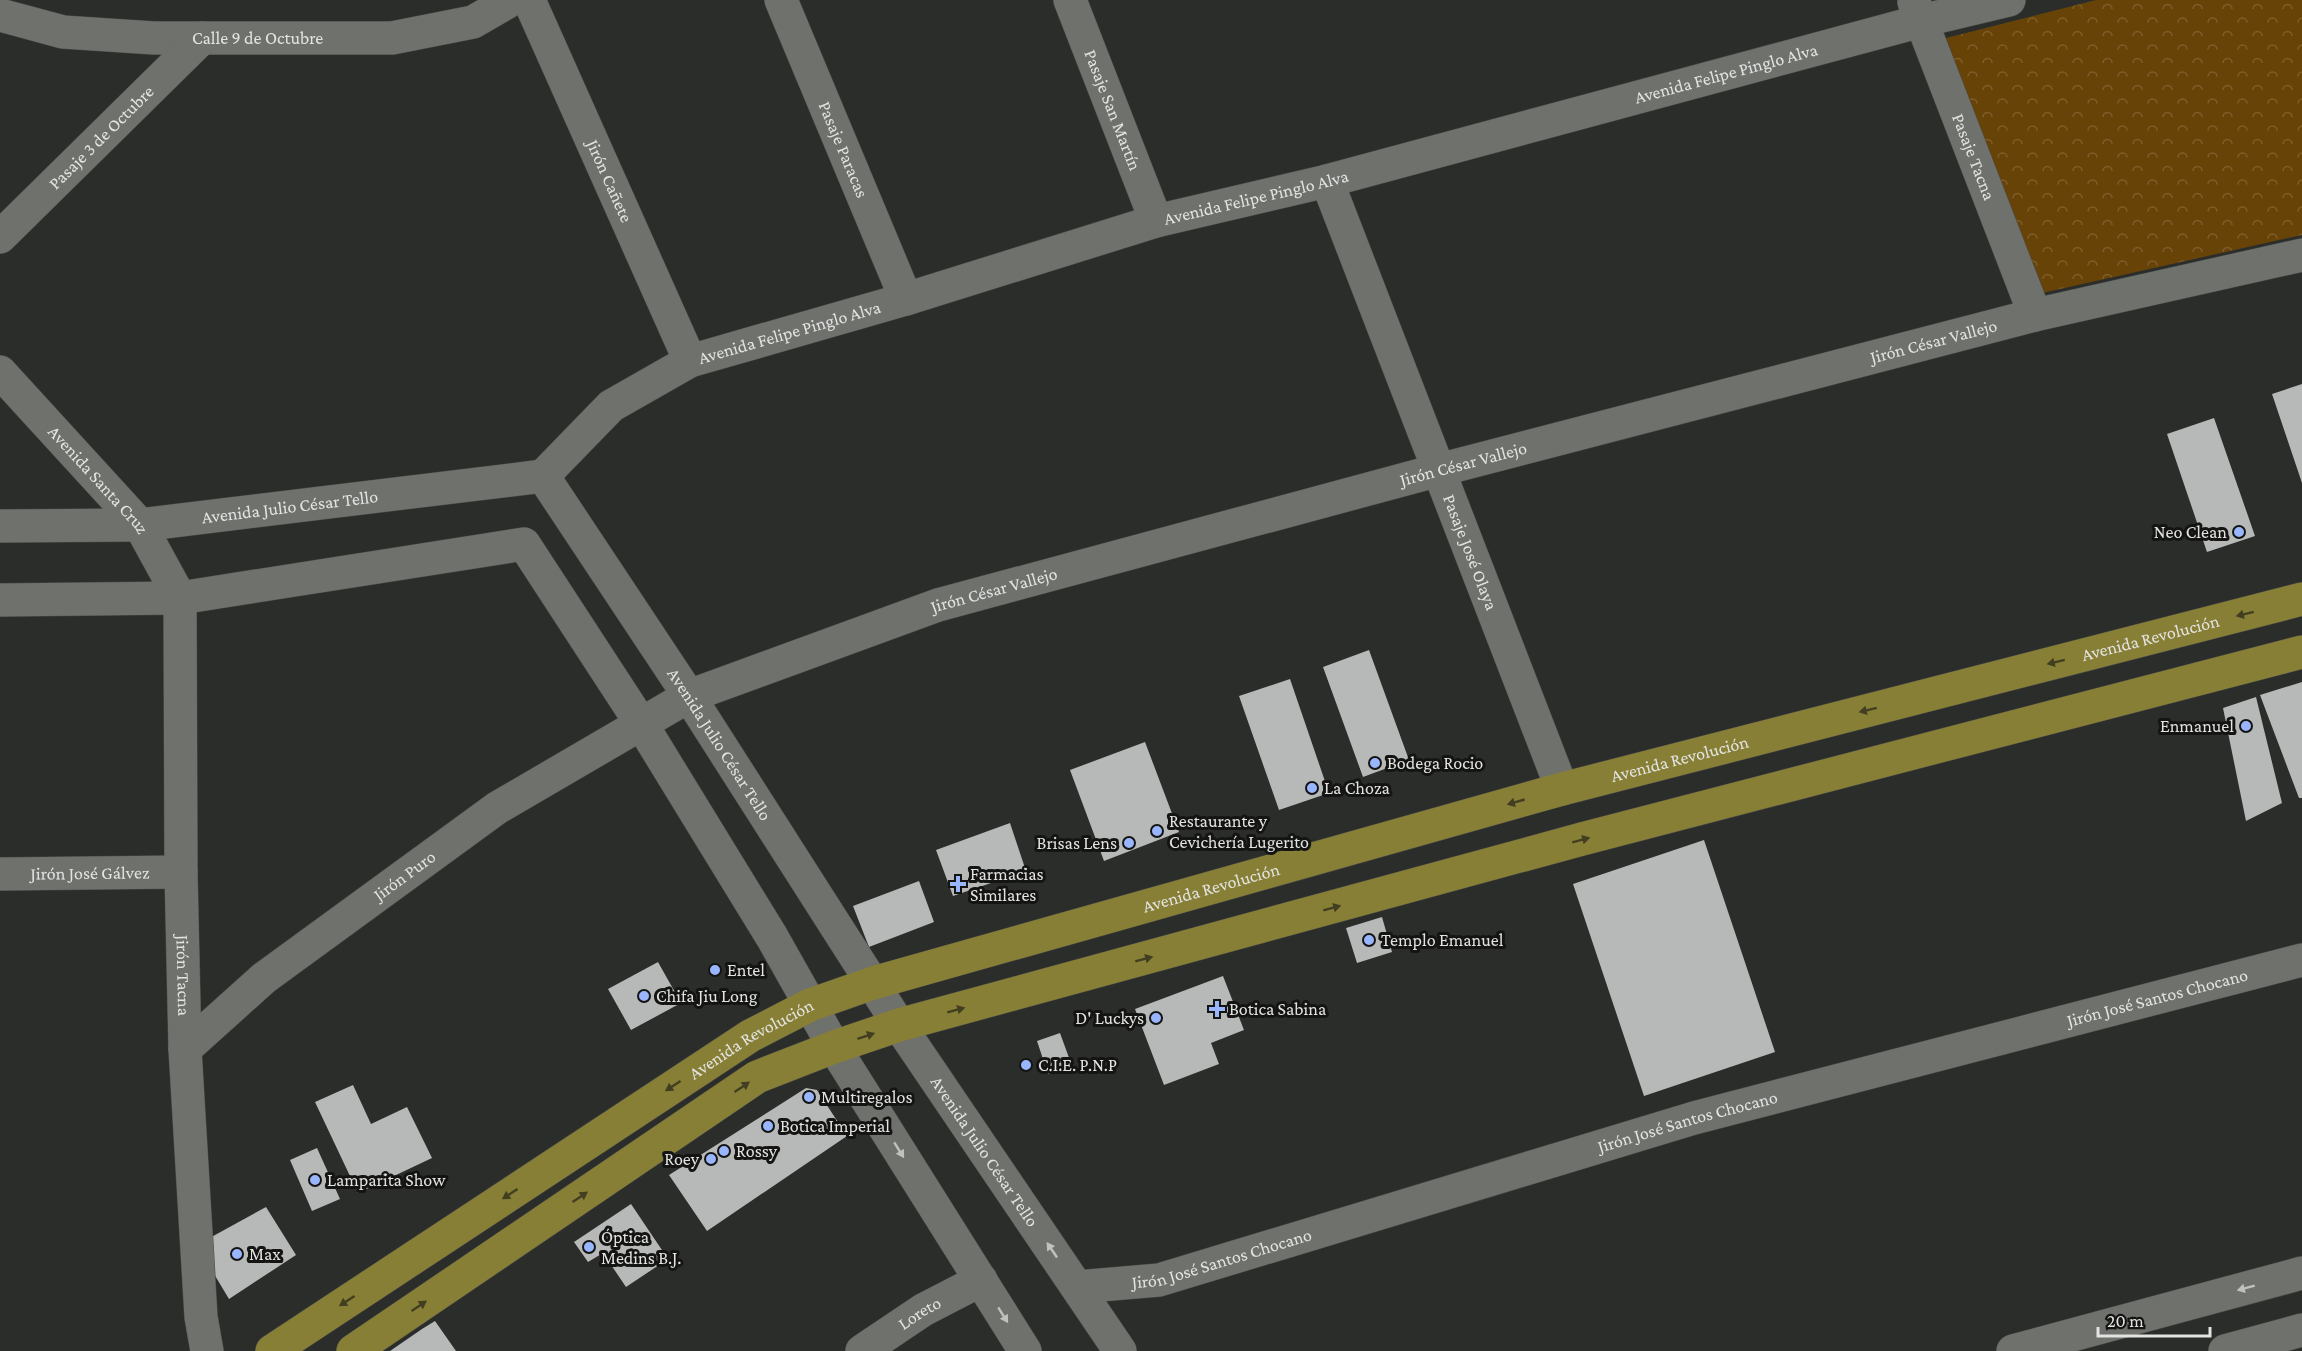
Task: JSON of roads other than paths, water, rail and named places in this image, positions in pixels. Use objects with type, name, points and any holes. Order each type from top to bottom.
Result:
[{"type":"main road","name":"Avenida Revolución","points":[[272,1351],[750,1036],[810,1005],[873,983],[1563,789],[2302,599]]},
{"type":"main road","name":"Avenida Revolución","points":[[353,1351],[757,1077],[834,1047],[899,1025],[1593,837],[2302,652]]},
{"type":"street","name":"Calle 9 de Octubre","points":[[0,15],[63,32],[154,38],[392,38],[473,22],[511,0]]},
{"type":"street","name":"Jirón Cañete","points":[[529,0],[690,361]]},
{"type":"street","name":"Pasaje Paracas","points":[[781,0],[906,299]]},
{"type":"street","name":"Pasaje San Martín","points":[[1070,0],[1156,221]]},
{"type":"street","name":"Avenida Felipe Pinglo Alva","points":[[543,476],[611,406],[690,361],[906,299],[1156,221],[1327,181],[1917,10],[2009,0]]},
{"type":"street","name":"Pasaje Tacna","points":[[1917,10],[2035,315]]},
{"type":"street","name":"Pasaje 3 de Octubre","points":[[0,237],[202,38]]},
{"type":"street","name":"Pasaje José Olaya","points":[[1327,181],[1563,789]]},
{"type":"street","name":"Jirón César Vallejo","points":[[642,724],[689,696],[938,605],[1439,470],[2035,315],[2302,255]]},
{"type":"street","name":"Avenida Santa Cruz","points":[[0,372],[140,525],[180,598]]},
{"type":"street","name":"Avenida Julio César Tello","points":[[0,526],[140,525],[543,476],[689,696],[899,1025],[1120,1351]]},
{"type":"street","points":[[0,600],[180,598],[524,544],[642,724],[772,937],[834,1047],[1025,1351]]},
{"type":"street","name":"Jirón Tacna","points":[[180,598],[181,872],[185,1048],[201,1317],[207,1351]]},
{"type":"street","name":"Jirón Puro","points":[[185,1048],[264,978],[497,808],[642,724]]},
{"type":"street","name":"Jirón José Gálvez","points":[[0,874],[181,872]]},
{"type":"street","name":"Jirón José Santos Chocano","points":[[1077,1287],[1159,1280],[1695,1118],[2302,960]]},
{"type":"street","points":[[2013,1351],[2302,1273]]},
{"type":"street","name":"Loreto","points":[[862,1351],[923,1310],[981,1280]]},
{"type":"street","points":[[2225,1351],[2302,1330]]},
{"type":"place","name":"Neo Clean","points":[[2239,532]]},
{"type":"place","name":"Enmanuel","points":[[2246,726]]},
{"type":"place","name":"Bodega Rocio","points":[[1375,763]]},
{"type":"place","name":"La Choza","points":[[1312,788]]},
{"type":"place","name":"Restaurante y Cevichería Lugerito","points":[[1157,831]]},
{"type":"place","name":"Brisas Lens","points":[[1129,843]]},
{"type":"place","name":"Farmacias Similares","points":[[958,884]]},
{"type":"place","name":"Templo Emanuel","points":[[1369,940]]},
{"type":"place","name":"Entel","points":[[715,970]]},
{"type":"place","name":"Chifa Jiu Long","points":[[644,996]]},
{"type":"place","name":"Botica Sabina","points":[[1217,1009]]},
{"type":"place","name":"D' Luckys","points":[[1156,1018]]},
{"type":"place","name":"C.I.E. P.N.P","points":[[1026,1065]]},
{"type":"place","name":"Multiregalos","points":[[809,1097]]},
{"type":"place","name":"Botica Imperial","points":[[768,1126]]},
{"type":"place","name":"Rossy","points":[[724,1151]]},
{"type":"place","name":"Roey","points":[[711,1159]]},
{"type":"place","name":"Lamparita Show","points":[[315,1180]]},
{"type":"place","name":"Óptica Medins B.J.","points":[[589,1247]]},
{"type":"place","name":"Max","points":[[237,1254]]}]
